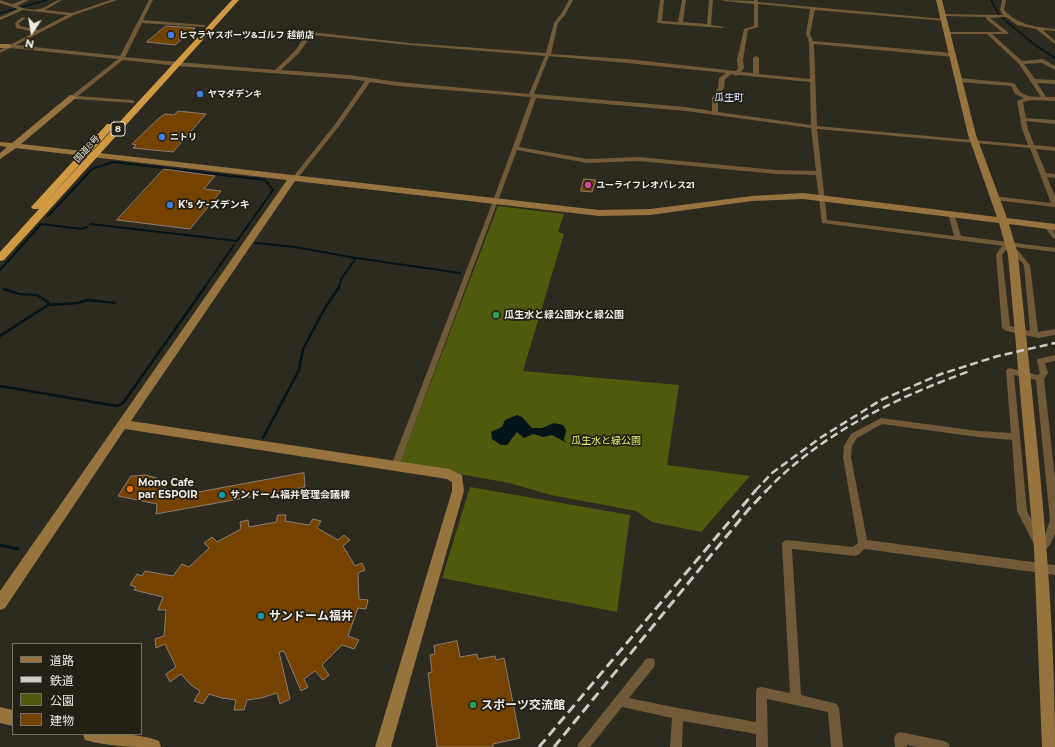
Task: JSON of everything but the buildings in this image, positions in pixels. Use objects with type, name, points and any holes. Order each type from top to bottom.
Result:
[{"type":"highway","name":"国道8号","points":[[0,258],[96,155],[204,26],[228,0]]},
{"type":"highway","name":"国道8号","points":[[0,246],[132,102],[174,63],[236,0]]},
{"type":"street","points":[[14,5],[27,0]]},
{"type":"street","points":[[40,10],[60,0]]},
{"type":"street","points":[[0,52],[72,14],[115,0]]},
{"type":"street","points":[[0,157],[122,58],[151,0]]},
{"type":"street","points":[[394,466],[496,201],[548,54],[556,23],[563,16],[571,0]]},
{"type":"street","points":[[662,0],[659,22],[722,27]]},
{"type":"street","points":[[680,24],[684,0]]},
{"type":"street","points":[[709,26],[711,0]]},
{"type":"street","points":[[724,0],[757,1],[813,8],[944,18],[1007,16]]},
{"type":"street","points":[[939,0],[983,172],[1003,220],[1011,246],[1031,430],[1041,549],[1052,744]]},
{"type":"street","points":[[1004,0],[1002,10],[1020,26],[1055,30]]},
{"type":"street","points":[[0,1],[22,9],[72,14]]},
{"type":"street","points":[[736,74],[741,68],[740,60],[746,29],[756,28],[757,1]]},
{"type":"street","points":[[813,8],[808,34],[811,42],[811,81],[814,126],[824,222],[1011,246],[1055,250]]},
{"type":"street","points":[[0,19],[22,9]]},
{"type":"street","points":[[948,34],[1007,33],[991,21],[988,18],[989,16]]},
{"type":"street","points":[[24,18],[17,23],[18,27],[38,31]]},
{"type":"street","points":[[140,21],[204,26]]},
{"type":"street","points":[[1036,28],[1055,43]]},
{"type":"street","points":[[988,33],[1021,63],[1045,98]]},
{"type":"street","points":[[276,72],[297,52],[308,35],[312,34],[410,44],[548,54],[811,81]]},
{"type":"street","points":[[811,42],[953,54]]},
{"type":"street","points":[[0,46],[174,63],[339,76],[368,81],[716,112],[814,126],[1055,149]]},
{"type":"street","points":[[756,58],[756,76]]},
{"type":"street","points":[[1021,63],[1043,61],[1055,68]]},
{"type":"street","points":[[716,112],[715,98],[721,88],[722,78],[730,73]]},
{"type":"street","points":[[959,80],[1013,86],[1018,94],[1028,99]]},
{"type":"street","points":[[0,603],[123,424],[158,370],[294,178],[338,124],[368,81]]},
{"type":"street","points":[[1033,82],[1055,82]]},
{"type":"street","points":[[73,97],[132,102]]},
{"type":"street","points":[[994,198],[1055,205],[1025,129],[1020,100],[1045,98],[1055,99]]},
{"type":"street","points":[[1023,119],[1055,122]]},
{"type":"street","points":[[0,144],[599,213],[631,214],[657,212],[763,197],[788,196],[822,198],[1051,226],[1055,237]]},
{"type":"street","points":[[515,148],[587,161],[639,159],[776,172],[819,174]]},
{"type":"street","points":[[1043,175],[1055,176]]},
{"type":"street","points":[[951,213],[958,238]]},
{"type":"street","points":[[1011,246],[1003,249],[1000,255],[1006,328],[1033,334],[1055,332]]},
{"type":"street","points":[[1011,246],[1027,265],[1033,334]]},
{"type":"street","points":[[1041,549],[1048,540],[1055,520],[1051,449],[1040,378],[1044,373],[1041,361],[1055,358]]},
{"type":"street","points":[[1040,378],[1010,371],[1022,511],[1041,549]]},
{"type":"street","points":[[863,544],[847,457],[848,446],[854,436],[881,421],[978,434],[1015,437]]},
{"type":"street","points":[[123,424],[394,466],[420,466],[449,474],[458,479],[460,484],[383,747]]},
{"type":"street","points":[[796,699],[787,544],[855,552],[863,544]]},
{"type":"street","points":[[863,544],[1055,570]]},
{"type":"street","points":[[584,747],[650,663]]},
{"type":"street","points":[[762,747],[761,692],[833,708],[837,747]]},
{"type":"street","points":[[620,701],[678,714],[762,729]]},
{"type":"street","points":[[676,747],[678,714]]},
{"type":"street","points":[[0,715],[12,718]]},
{"type":"street","points":[[96,735],[153,747]]},
{"type":"street","points":[[901,747],[900,738],[944,747]]},
{"type":"green space","name":"瓜生水と緑公園","points":[[498,206],[564,214],[558,232],[564,234],[523,371],[679,385],[667,465],[750,476],[701,532],[652,522],[636,511],[551,495],[509,483],[400,463]]},
{"type":"green space","points":[[470,487],[630,515],[617,612],[442,578]]},
{"type":"shaded area","points":[[517,415],[522,417],[532,428],[542,428],[554,423],[563,425],[566,430],[564,440],[567,443],[552,435],[543,437],[533,434],[524,438],[517,432],[507,445],[501,445],[492,439],[491,432],[502,427],[505,420]]},
{"type":"waterway","points":[[0,13],[47,0]]},
{"type":"waterway","points":[[991,0],[999,15]]},
{"type":"waterway","points":[[1001,17],[1035,45],[1055,58]]},
{"type":"waterway","points":[[48,216],[92,169],[113,162],[265,180],[273,190],[237,241],[91,224]]},
{"type":"waterway","points":[[0,270],[41,224],[81,229],[87,227]]},
{"type":"waterway","points":[[255,243],[295,247],[356,258]]},
{"type":"waterway","points":[[204,288],[234,245]]},
{"type":"waterway","points":[[339,288],[341,279],[356,258]]},
{"type":"waterway","points":[[356,258],[460,273]]},
{"type":"waterway","points":[[0,386],[117,406],[123,403],[205,287]]},
{"type":"waterway","points":[[263,438],[299,370],[303,349],[325,308],[339,287]]},
{"type":"waterway","points":[[4,289],[19,294],[37,295],[48,302],[48,305]]},
{"type":"waterway","points":[[48,305],[77,303],[88,300],[115,303]]},
{"type":"waterway","points":[[0,336],[48,305]]},
{"type":"waterway","points":[[0,545],[18,549]]},
{"type":"railway","points":[[755,491],[772,473],[820,438],[881,400],[941,374],[998,356],[1055,343]]},
{"type":"railway","points":[[767,490],[810,452],[861,419],[888,405],[942,381],[970,371]]},
{"type":"railway","points":[[539,747],[756,490]]},
{"type":"railway","points":[[554,747],[748,510],[767,490]]},
{"type":"place","name":"ヒマラヤスポーツ&ゴルフ 越前店","points":[[171,35]]},
{"type":"place","name":"ヤマダデンキ","points":[[200,94]]},
{"type":"place","name":"ニトリ","points":[[162,137]]},
{"type":"place","name":"ユーライフレオパレス21","points":[[588,185]]},
{"type":"place","name":"K's ケ-ズデンキ","points":[[170,205]]},
{"type":"place","name":"瓜生水と緑公園水と緑公園","points":[[496,315]]},
{"type":"place","name":"Mono Cafe par ESPOIR","points":[[130,489]]},
{"type":"place","name":"サンドーム福井管理会議棟","points":[[222,495]]},
{"type":"place","name":"サンドーム福井","points":[[261,616]]},
{"type":"place","name":"スポーツ交流館","points":[[473,705]]},
{"type":"district","name":"瓜生町","points":[[729,98]]}]
